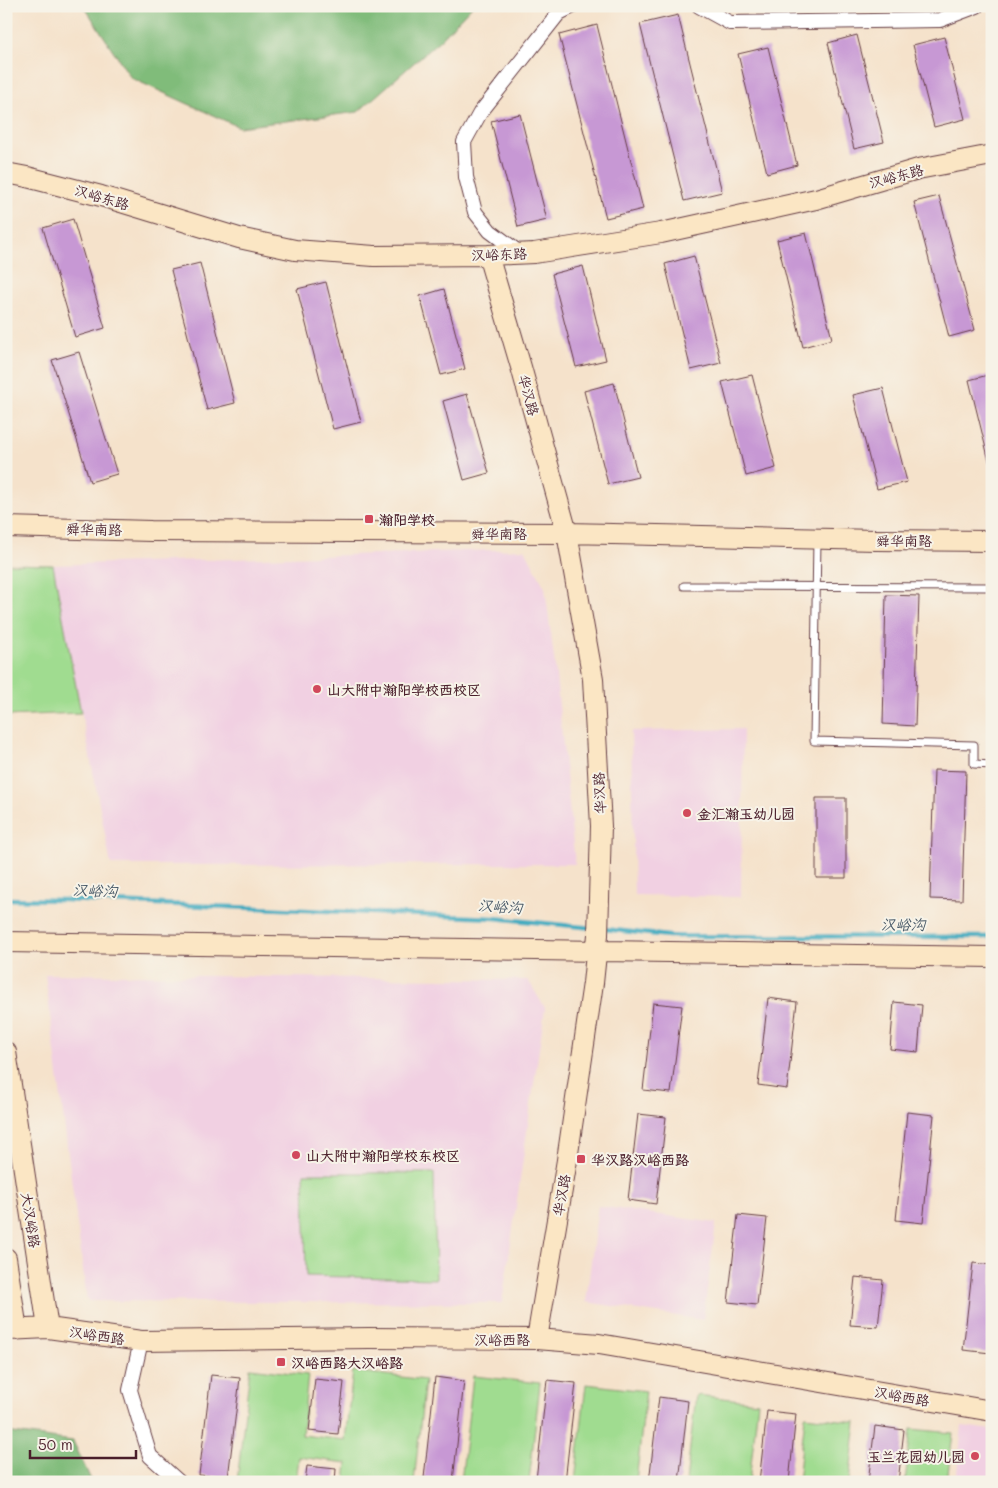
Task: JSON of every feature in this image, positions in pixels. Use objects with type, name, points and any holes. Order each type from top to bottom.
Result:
[{"type":"street","points":[[521,254],[490,231],[475,212],[466,177],[464,142],[480,112],[553,20],[559,13],[573,6]]},
{"type":"street","points":[[699,6],[730,23],[940,20],[977,6]]},
{"type":"street","name":"汉峪东路","points":[[6,173],[101,196],[239,238],[295,250],[374,256],[488,255],[534,253],[661,233],[816,198],[918,169],[992,155]]},
{"type":"street","name":"华汉路","points":[[488,255],[567,533],[593,679],[601,826],[597,936],[566,1160],[536,1339]]},
{"type":"street","name":"舜华南路","points":[[6,527],[160,531],[567,533],[817,539],[992,540]]},
{"type":"street","points":[[6,942],[597,936],[992,957]]},
{"type":"street","name":"大汉峪路","points":[[6,1052],[48,1328]]},
{"type":"street","points":[[6,1258],[12,1330]]},
{"type":"street","name":"汉峪西路","points":[[12,1330],[48,1328],[141,1341],[369,1338],[536,1339],[599,1344],[992,1411]]},
{"type":"street","points":[[141,1341],[130,1390],[150,1456],[179,1482]]},
{"type":"lane","points":[[817,539],[814,741],[974,745],[974,764],[992,765]]},
{"type":"lane","points":[[684,586],[992,587]]},
{"type":"shaded area","name":"山大附中瀚阳学校西校区","points":[[525,549],[545,588],[555,666],[575,864],[111,865],[53,565]]},
{"type":"shaded area","name":"金汇瀚玉幼儿园","points":[[743,729],[741,897],[634,895],[631,731]]},
{"type":"shaded area","name":"山大附中瀚阳学校东校区","points":[[45,974],[528,980],[545,1008],[502,1303],[87,1301]]},
{"type":"shaded area","points":[[598,1206],[716,1223],[703,1320],[586,1302]]},
{"type":"shaded area","name":"玉兰花园幼儿园","points":[[962,1426],[992,1430],[992,1482],[956,1482]]},
{"type":"green space","points":[[84,6],[472,6],[441,39],[358,112],[239,127],[131,78]]},
{"type":"green space","points":[[6,564],[53,565],[81,713],[6,716]]},
{"type":"green space","points":[[304,1173],[434,1173],[436,1279],[306,1276]]},
{"type":"green space","points":[[250,1368],[308,1375],[302,1435],[345,1440],[353,1371],[425,1380],[414,1482],[345,1482],[347,1463],[299,1457],[296,1482],[237,1482]]},
{"type":"green space","points":[[473,1376],[540,1383],[529,1482],[461,1482]]},
{"type":"green space","points":[[586,1384],[646,1391],[636,1482],[575,1482]]},
{"type":"green space","points":[[696,1395],[758,1402],[749,1482],[686,1482]]},
{"type":"green space","points":[[805,1416],[856,1422],[849,1482],[798,1482]]},
{"type":"green space","points":[[911,1429],[953,1433],[947,1482],[905,1482]]},
{"type":"green space","points":[[6,1432],[73,1441],[92,1482],[6,1482]]},
{"type":"building","points":[[678,15],[722,192],[684,201],[640,24]]},
{"type":"building","points":[[597,25],[643,209],[606,218],[559,35]]},
{"type":"building","points":[[857,35],[884,142],[854,149],[828,43]]},
{"type":"building","points":[[944,37],[965,119],[934,127],[913,45]]},
{"type":"building","points":[[768,47],[797,165],[767,173],[738,54]]},
{"type":"building","points":[[520,114],[547,220],[518,227],[491,121]]},
{"type":"building","points":[[939,196],[975,330],[949,337],[914,202]]},
{"type":"building","points":[[73,219],[105,328],[75,337],[43,228]]},
{"type":"building","points":[[806,233],[832,339],[803,347],[777,240]]},
{"type":"building","points":[[694,256],[721,363],[691,370],[665,264]]},
{"type":"building","points":[[200,263],[235,403],[207,410],[171,270]]},
{"type":"building","points":[[583,266],[606,360],[576,367],[552,274]]},
{"type":"building","points":[[326,282],[361,422],[333,429],[297,289]]},
{"type":"building","points":[[444,289],[465,369],[441,375],[420,296]]},
{"type":"building","points":[[79,352],[117,474],[90,482],[52,360]]},
{"type":"building","points":[[992,374],[992,469],[991,469],[969,380]]},
{"type":"building","points":[[752,375],[776,468],[746,476],[722,382]]},
{"type":"building","points":[[614,383],[638,477],[608,484],[584,391]]},
{"type":"building","points":[[883,388],[907,482],[877,489],[853,395]]},
{"type":"building","points":[[467,394],[489,473],[464,480],[443,401]]},
{"type":"building","points":[[886,595],[919,596],[915,726],[883,724]]},
{"type":"building","points":[[934,770],[966,771],[962,900],[930,899]]},
{"type":"building","points":[[816,798],[846,798],[846,878],[816,878]]},
{"type":"building","points":[[768,998],[797,1002],[787,1089],[758,1085]]},
{"type":"building","points":[[894,1002],[922,1005],[918,1052],[890,1049]]},
{"type":"building","points":[[653,1003],[682,1006],[671,1093],[643,1090]]},
{"type":"building","points":[[907,1112],[934,1115],[923,1223],[896,1220]]},
{"type":"building","points":[[638,1114],[666,1117],[656,1204],[628,1200]]},
{"type":"building","points":[[738,1215],[767,1218],[757,1305],[728,1302]]},
{"type":"building","points":[[973,1263],[992,1265],[991,1353],[963,1350]]},
{"type":"building","points":[[855,1277],[883,1280],[878,1327],[850,1325]]},
{"type":"building","points":[[211,1375],[240,1378],[228,1478],[199,1475]]},
{"type":"building","points":[[435,1377],[464,1381],[453,1481],[424,1478]]},
{"type":"building","points":[[315,1379],[344,1382],[338,1434],[309,1431]]},
{"type":"building","points":[[547,1380],[576,1383],[565,1482],[536,1480]]},
{"type":"building","points":[[659,1397],[688,1401],[679,1482],[649,1482]]},
{"type":"building","points":[[767,1411],[796,1414],[789,1482],[759,1482]]},
{"type":"building","points":[[875,1426],[904,1430],[898,1482],[868,1482]]},
{"type":"building","points":[[307,1466],[336,1469],[335,1482],[305,1482]]},
{"type":"waterway","name":"汉峪沟","points":[[6,899],[494,918],[593,928]]},
{"type":"waterway","name":"汉峪沟","points":[[604,929],[669,936],[992,937]]},
{"type":"place","name":"瀚阳学校","points":[[369,519]]},
{"type":"place","name":"山大附中瀚阳学校西校区","points":[[317,689]]},
{"type":"place","name":"金汇瀚玉幼儿园","points":[[687,813]]},
{"type":"place","name":"山大附中瀚阳学校东校区","points":[[296,1155]]},
{"type":"place","name":"华汉路汉峪西路","points":[[581,1159]]},
{"type":"place","name":"汉峪西路大汉峪路","points":[[281,1362]]},
{"type":"place","name":"玉兰花园幼儿园","points":[[975,1456]]}]
